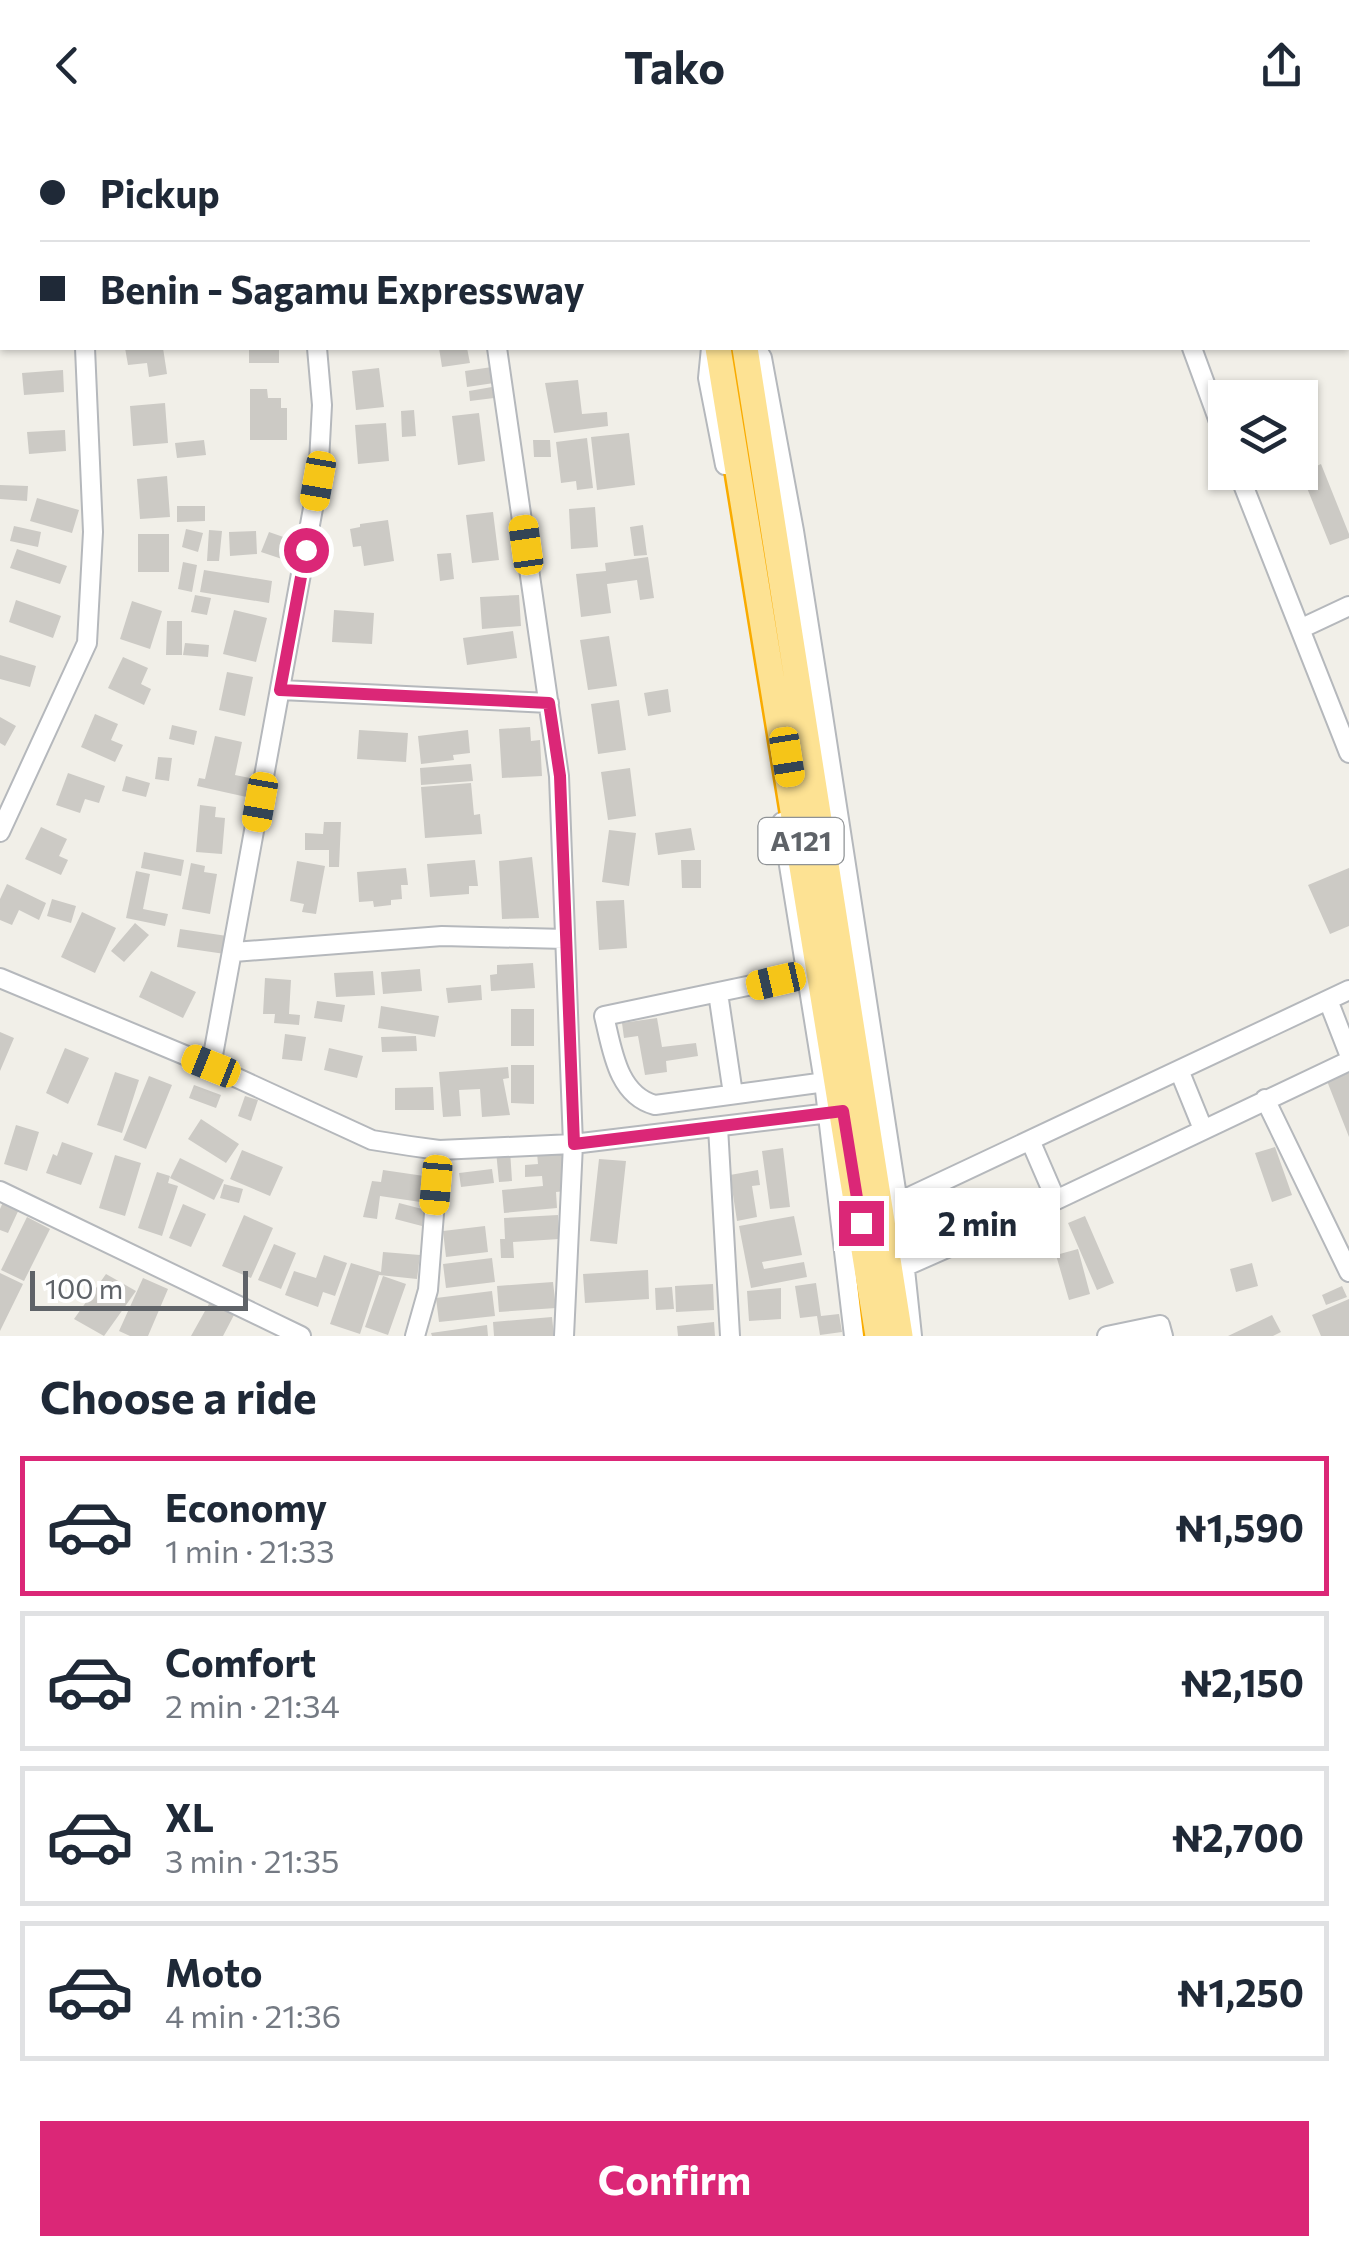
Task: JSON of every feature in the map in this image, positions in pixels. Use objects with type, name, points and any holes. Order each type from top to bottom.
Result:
[{"type":"highway","name":"A121","points":[[714,350],[835,1112],[878,1336]]},
{"type":"highway","name":"A121","points":[[745,350],[889,1207],[900,1336]]},
{"type":"street","points":[[0,832],[87,643],[93,532],[85,350]]},
{"type":"street","points":[[211,1066],[318,481],[322,405],[317,350]]},
{"type":"street","points":[[497,350],[560,776],[574,1144],[564,1336]]},
{"type":"street","points":[[714,350],[708,378],[767,719],[805,974],[831,1081],[654,1105],[632,1093],[619,1072],[604,1016],[805,974]]},
{"type":"street","points":[[757,350],[762,358],[794,531],[889,1207],[1349,990]]},
{"type":"street","points":[[1193,350],[1208,392]]},
{"type":"street","points":[[1245,490],[1349,753]]},
{"type":"street","points":[[1300,629],[1349,606]]},
{"type":"street","points":[[280,690],[549,703]]},
{"type":"street","points":[[234,952],[442,936],[565,938]]},
{"type":"street","points":[[0,978],[211,1066],[372,1140],[439,1150],[574,1144],[835,1112],[854,1336]]},
{"type":"street","points":[[718,994],[732,1094]]},
{"type":"street","points":[[912,1336],[897,1270],[1056,1200],[1349,1057],[1328,1000]]},
{"type":"street","points":[[1178,1070],[1203,1129]]},
{"type":"street","points":[[1265,1099],[1349,1272]]},
{"type":"street","points":[[718,1128],[730,1336]]},
{"type":"street","points":[[1030,1140],[1056,1200]]},
{"type":"street","points":[[415,1336],[428,1290],[439,1150]]},
{"type":"street","points":[[0,1192],[302,1336]]},
{"type":"street","points":[[1107,1336],[1160,1324],[1163,1336]]},
{"type":"building","points":[[125,350],[163,350],[167,374],[149,377],[147,363],[128,365]]},
{"type":"building","points":[[249,350],[279,350],[279,363],[249,363]]},
{"type":"building","points":[[439,350],[467,350],[470,363],[442,367]]},
{"type":"building","points":[[492,367],[494,383],[467,387],[465,371]]},
{"type":"building","points":[[379,368],[384,407],[356,410],[352,371]]},
{"type":"building","points":[[63,370],[64,392],[24,395],[22,373]]},
{"type":"building","points":[[578,380],[582,414],[607,412],[608,426],[554,433],[545,383]]},
{"type":"building","points":[[492,387],[494,398],[470,401],[469,391]]},
{"type":"building","points":[[250,389],[267,389],[268,398],[281,398],[281,408],[287,408],[287,440],[250,440]]},
{"type":"building","points":[[165,403],[168,443],[133,446],[130,406]]},
{"type":"building","points":[[414,410],[416,436],[402,437],[401,411]]},
{"type":"building","points":[[479,413],[485,461],[458,465],[452,416]]},
{"type":"building","points":[[386,423],[389,461],[358,464],[355,425]]},
{"type":"building","points":[[65,430],[66,451],[29,454],[27,432]]},
{"type":"building","points":[[629,433],[635,485],[597,490],[591,437]]},
{"type":"building","points":[[587,438],[593,488],[577,490],[576,481],[561,483],[556,442]]},
{"type":"building","points":[[204,440],[206,455],[177,458],[175,443]]},
{"type":"building","points":[[533,440],[550,440],[551,457],[534,457]]},
{"type":"building","points":[[1321,464],[1349,534],[1349,538],[1330,545],[1308,490],[1318,490]]},
{"type":"building","points":[[167,476],[170,517],[140,519],[137,479]]},
{"type":"building","points":[[0,485],[28,486],[27,501],[0,499]]},
{"type":"building","points":[[37,498],[79,510],[72,533],[30,521]]},
{"type":"building","points":[[177,506],[205,506],[205,521],[177,522]]},
{"type":"building","points":[[595,507],[598,547],[571,549],[569,509]]},
{"type":"building","points":[[493,512],[499,560],[472,563],[466,515]]},
{"type":"building","points":[[388,520],[394,561],[364,566],[361,546],[353,547],[350,529]]},
{"type":"building","points":[[643,525],[647,555],[634,556],[630,527]]},
{"type":"building","points":[[14,526],[41,532],[38,547],[10,541]]},
{"type":"building","points":[[186,529],[203,533],[198,552],[182,547]]},
{"type":"building","points":[[209,530],[222,531],[219,561],[207,561]]},
{"type":"building","points":[[256,531],[257,554],[230,556],[229,532]]},
{"type":"building","points":[[269,532],[292,540],[285,560],[261,552]]},
{"type":"building","points":[[138,534],[169,534],[169,572],[138,572]]},
{"type":"building","points":[[17,549],[67,566],[60,584],[10,568]]},
{"type":"building","points":[[451,553],[454,579],[440,581],[437,554]]},
{"type":"building","points":[[648,557],[654,598],[640,600],[637,580],[607,584],[611,613],[581,617],[576,574],[606,571],[605,563]]},
{"type":"building","points":[[183,562],[197,565],[192,592],[178,589]]},
{"type":"building","points":[[204,570],[272,581],[269,603],[200,592]]},
{"type":"building","points":[[195,595],[211,598],[207,615],[191,612]]},
{"type":"building","points":[[519,595],[521,626],[482,629],[480,597]]},
{"type":"building","points":[[16,600],[61,616],[53,638],[9,622]]},
{"type":"building","points":[[132,601],[162,611],[150,649],[120,639]]},
{"type":"building","points":[[234,610],[267,618],[256,662],[223,654]]},
{"type":"building","points":[[334,610],[374,613],[372,644],[332,642]]},
{"type":"building","points":[[167,621],[182,621],[182,655],[166,655]]},
{"type":"building","points":[[513,631],[517,658],[467,665],[463,638]]},
{"type":"building","points":[[609,636],[617,686],[588,690],[580,640]]},
{"type":"building","points":[[185,643],[209,645],[208,657],[183,655]]},
{"type":"building","points":[[0,655],[36,666],[30,687],[0,679]]},
{"type":"building","points":[[123,657],[148,668],[141,684],[151,689],[144,705],[108,688]]},
{"type":"building","points":[[227,672],[253,677],[245,716],[219,710]]},
{"type":"building","points":[[668,689],[671,712],[648,716],[644,693]]},
{"type":"building","points":[[619,700],[626,750],[598,754],[591,704]]},
{"type":"building","points":[[95,714],[118,724],[111,740],[123,745],[115,762],[81,747]]},
{"type":"building","points":[[0,717],[16,726],[5,746],[0,743]]},
{"type":"building","points":[[172,725],[197,731],[194,745],[169,739]]},
{"type":"building","points":[[530,727],[531,741],[540,740],[542,776],[502,778],[499,729]]},
{"type":"building","points":[[359,730],[408,733],[406,762],[357,759]]},
{"type":"building","points":[[468,730],[470,753],[453,755],[454,760],[421,764],[418,736]]},
{"type":"building","points":[[215,736],[242,742],[235,775],[255,779],[251,798],[197,786],[199,778],[205,779]]},
{"type":"building","points":[[158,757],[172,758],[169,781],[155,779]]},
{"type":"building","points":[[471,764],[473,781],[421,785],[420,768]]},
{"type":"building","points":[[630,768],[636,816],[608,820],[601,772]]},
{"type":"building","points":[[68,773],[105,786],[99,803],[85,799],[80,813],[56,805]]},
{"type":"building","points":[[126,776],[150,783],[146,797],[122,791]]},
{"type":"building","points":[[471,783],[474,815],[480,814],[482,834],[425,838],[421,787]]},
{"type":"building","points":[[200,805],[216,807],[215,817],[225,818],[222,854],[196,852]]},
{"type":"building","points":[[324,822],[341,822],[339,867],[329,867],[329,850],[305,850],[305,833],[323,834]]},
{"type":"building","points":[[41,827],[67,839],[59,856],[68,860],[61,875],[25,859]]},
{"type":"building","points":[[691,828],[695,850],[658,855],[655,833]]},
{"type":"building","points":[[609,830],[636,833],[629,886],[602,882]]},
{"type":"building","points":[[144,852],[184,860],[181,876],[141,868]]},
{"type":"building","points":[[532,857],[539,918],[502,919],[499,861]]},
{"type":"building","points":[[475,860],[478,886],[469,886],[469,894],[430,897],[427,864]]},
{"type":"building","points":[[681,860],[701,860],[701,888],[682,888]]},
{"type":"building","points":[[297,861],[325,866],[316,914],[302,912],[304,904],[290,901]]},
{"type":"building","points":[[191,863],[205,866],[204,872],[217,874],[210,914],[182,909]]},
{"type":"building","points":[[406,868],[408,885],[401,885],[402,899],[374,907],[373,901],[359,902],[357,872]]},
{"type":"building","points":[[1349,868],[1349,926],[1330,934],[1308,885]]},
{"type":"building","points":[[136,871],[150,874],[143,909],[168,914],[165,926],[126,918]]},
{"type":"building","points":[[7,884],[46,903],[39,920],[19,910],[12,925],[0,920],[0,899]]},
{"type":"building","points":[[52,899],[76,906],[71,923],[47,916]]},
{"type":"building","points":[[624,900],[627,948],[599,950],[596,901]]},
{"type":"building","points":[[82,912],[116,928],[95,973],[61,957]]},
{"type":"building","points":[[135,923],[149,935],[124,962],[111,951]]},
{"type":"building","points":[[180,929],[227,936],[225,954],[177,947]]},
{"type":"building","points":[[533,963],[535,988],[491,991],[490,975],[497,974],[497,965]]},
{"type":"building","points":[[420,969],[422,991],[383,994],[381,972]]},
{"type":"building","points":[[151,971],[196,992],[183,1018],[139,997]]},
{"type":"building","points":[[373,971],[375,995],[336,997],[334,973]]},
{"type":"building","points":[[265,978],[291,980],[289,1014],[300,1015],[299,1025],[274,1023],[275,1014],[263,1014]]},
{"type":"building","points":[[481,985],[482,1000],[448,1003],[446,988]]},
{"type":"building","points":[[317,1001],[345,1005],[342,1022],[314,1018]]},
{"type":"building","points":[[381,1006],[439,1016],[435,1037],[378,1028]]},
{"type":"building","points":[[511,1009],[534,1009],[534,1046],[511,1046]]},
{"type":"building","points":[[657,1018],[662,1047],[696,1043],[698,1056],[666,1061],[667,1072],[645,1075],[638,1036],[624,1038],[622,1023]]},
{"type":"building","points":[[0,1032],[14,1038],[0,1071]]},
{"type":"building","points":[[285,1034],[306,1037],[302,1061],[282,1059]]},
{"type":"building","points":[[416,1036],[417,1051],[382,1052],[381,1037]]},
{"type":"building","points":[[65,1048],[89,1058],[68,1104],[46,1093]]},
{"type":"building","points":[[329,1048],[363,1056],[357,1078],[324,1070]]},
{"type":"building","points":[[511,1065],[534,1065],[534,1104],[511,1103]]},
{"type":"building","points":[[508,1067],[509,1078],[503,1079],[510,1115],[482,1117],[480,1089],[459,1090],[461,1116],[443,1117],[439,1072]]},
{"type":"building","points":[[115,1072],[139,1080],[122,1133],[97,1125]]},
{"type":"building","points":[[1349,1073],[1349,1137],[1327,1081]]},
{"type":"building","points":[[149,1076],[172,1085],[146,1149],[123,1140]]},
{"type":"building","points":[[194,1085],[221,1095],[216,1108],[189,1098]]},
{"type":"building","points":[[433,1087],[434,1110],[395,1110],[395,1088]]},
{"type":"building","points":[[245,1096],[258,1100],[251,1121],[238,1116]]},
{"type":"building","points":[[201,1119],[239,1144],[226,1163],[188,1139]]},
{"type":"building","points":[[16,1125],[39,1132],[27,1171],[4,1164]]},
{"type":"building","points":[[62,1142],[93,1153],[81,1185],[46,1173]]},
{"type":"building","points":[[1275,1147],[1292,1195],[1272,1202],[1255,1153]]},
{"type":"building","points":[[783,1148],[790,1207],[770,1209],[762,1151]]},
{"type":"building","points":[[242,1150],[283,1167],[270,1196],[230,1179]]},
{"type":"building","points":[[510,1150],[512,1181],[499,1182],[496,1151]]},
{"type":"building","points":[[563,1151],[566,1191],[556,1192],[557,1208],[504,1213],[502,1190],[543,1186],[542,1176],[525,1177],[525,1165],[538,1164],[537,1153]]},
{"type":"building","points":[[115,1155],[141,1163],[125,1216],[99,1208]]},
{"type":"building","points":[[180,1158],[224,1180],[214,1200],[170,1178]]},
{"type":"building","points":[[599,1159],[626,1161],[617,1244],[590,1241]]},
{"type":"building","points":[[492,1169],[494,1183],[461,1187],[459,1173]]},
{"type":"building","points":[[383,1170],[431,1177],[427,1203],[380,1196],[377,1219],[363,1217],[372,1181],[381,1182]]},
{"type":"building","points":[[758,1170],[760,1185],[752,1186],[757,1217],[737,1221],[730,1175]]},
{"type":"building","points":[[157,1172],[170,1176],[168,1183],[178,1186],[162,1236],[138,1228]]},
{"type":"building","points":[[224,1184],[243,1189],[239,1203],[220,1198]]},
{"type":"building","points":[[4,1200],[20,1207],[8,1233],[0,1230]]},
{"type":"building","points":[[399,1203],[426,1210],[422,1226],[395,1219]]},
{"type":"building","points":[[183,1204],[206,1214],[191,1247],[169,1238]]},
{"type":"building","points":[[244,1215],[273,1228],[251,1278],[222,1266]]},
{"type":"building","points":[[558,1215],[559,1239],[513,1242],[514,1258],[501,1258],[504,1218]]},
{"type":"building","points":[[794,1216],[802,1255],[762,1262],[764,1269],[804,1262],[807,1277],[751,1288],[739,1226]]},
{"type":"building","points":[[1085,1216],[1114,1283],[1097,1290],[1068,1223]]},
{"type":"building","points":[[27,1217],[50,1229],[24,1281],[1,1270]]},
{"type":"building","points":[[485,1226],[488,1252],[446,1257],[443,1231]]},
{"type":"building","points":[[274,1244],[296,1253],[281,1289],[258,1280]]},
{"type":"building","points":[[1078,1249],[1090,1294],[1069,1300],[1056,1255]]},
{"type":"building","points":[[383,1252],[420,1255],[417,1279],[379,1275],[360,1334],[330,1324],[351,1263],[381,1272]]},
{"type":"building","points":[[324,1255],[347,1263],[335,1296],[323,1292],[318,1307],[285,1295],[294,1271],[316,1278]]},
{"type":"building","points":[[492,1258],[495,1282],[446,1288],[443,1264]]},
{"type":"building","points":[[1252,1263],[1258,1286],[1236,1292],[1230,1269]]},
{"type":"building","points":[[648,1270],[649,1299],[585,1303],[583,1274]]},
{"type":"building","points":[[0,1273],[23,1284],[0,1331]]},
{"type":"building","points":[[106,1274],[136,1291],[104,1336],[74,1319]]},
{"type":"building","points":[[383,1276],[406,1284],[388,1335],[365,1327]]},
{"type":"building","points":[[143,1278],[168,1289],[148,1336],[130,1336],[119,1331]]},
{"type":"building","points":[[553,1282],[556,1308],[499,1312],[497,1286]]},
{"type":"building","points":[[816,1283],[821,1316],[839,1314],[842,1332],[820,1335],[817,1316],[800,1318],[795,1286]]},
{"type":"building","points":[[713,1284],[714,1310],[676,1312],[675,1286]]},
{"type":"building","points":[[1342,1286],[1347,1297],[1326,1305],[1322,1295]]},
{"type":"building","points":[[672,1287],[674,1309],[656,1310],[655,1288]]},
{"type":"building","points":[[781,1288],[781,1319],[749,1321],[747,1291]]},
{"type":"building","points":[[492,1291],[495,1316],[439,1322],[436,1298]]},
{"type":"building","points":[[1349,1299],[1349,1336],[1321,1336],[1312,1315]]},
{"type":"building","points":[[210,1302],[234,1315],[223,1336],[191,1336]]},
{"type":"building","points":[[1272,1315],[1281,1332],[1273,1336],[1228,1336]]},
{"type":"building","points":[[552,1317],[554,1336],[494,1336],[493,1322]]},
{"type":"building","points":[[714,1322],[715,1336],[678,1336],[677,1326]]},
{"type":"building","points":[[487,1325],[488,1336],[431,1333]]},
{"type":"route","points":[[306,550],[280,690],[549,703],[560,776],[574,1144],[843,1111],[861,1223]]}]
